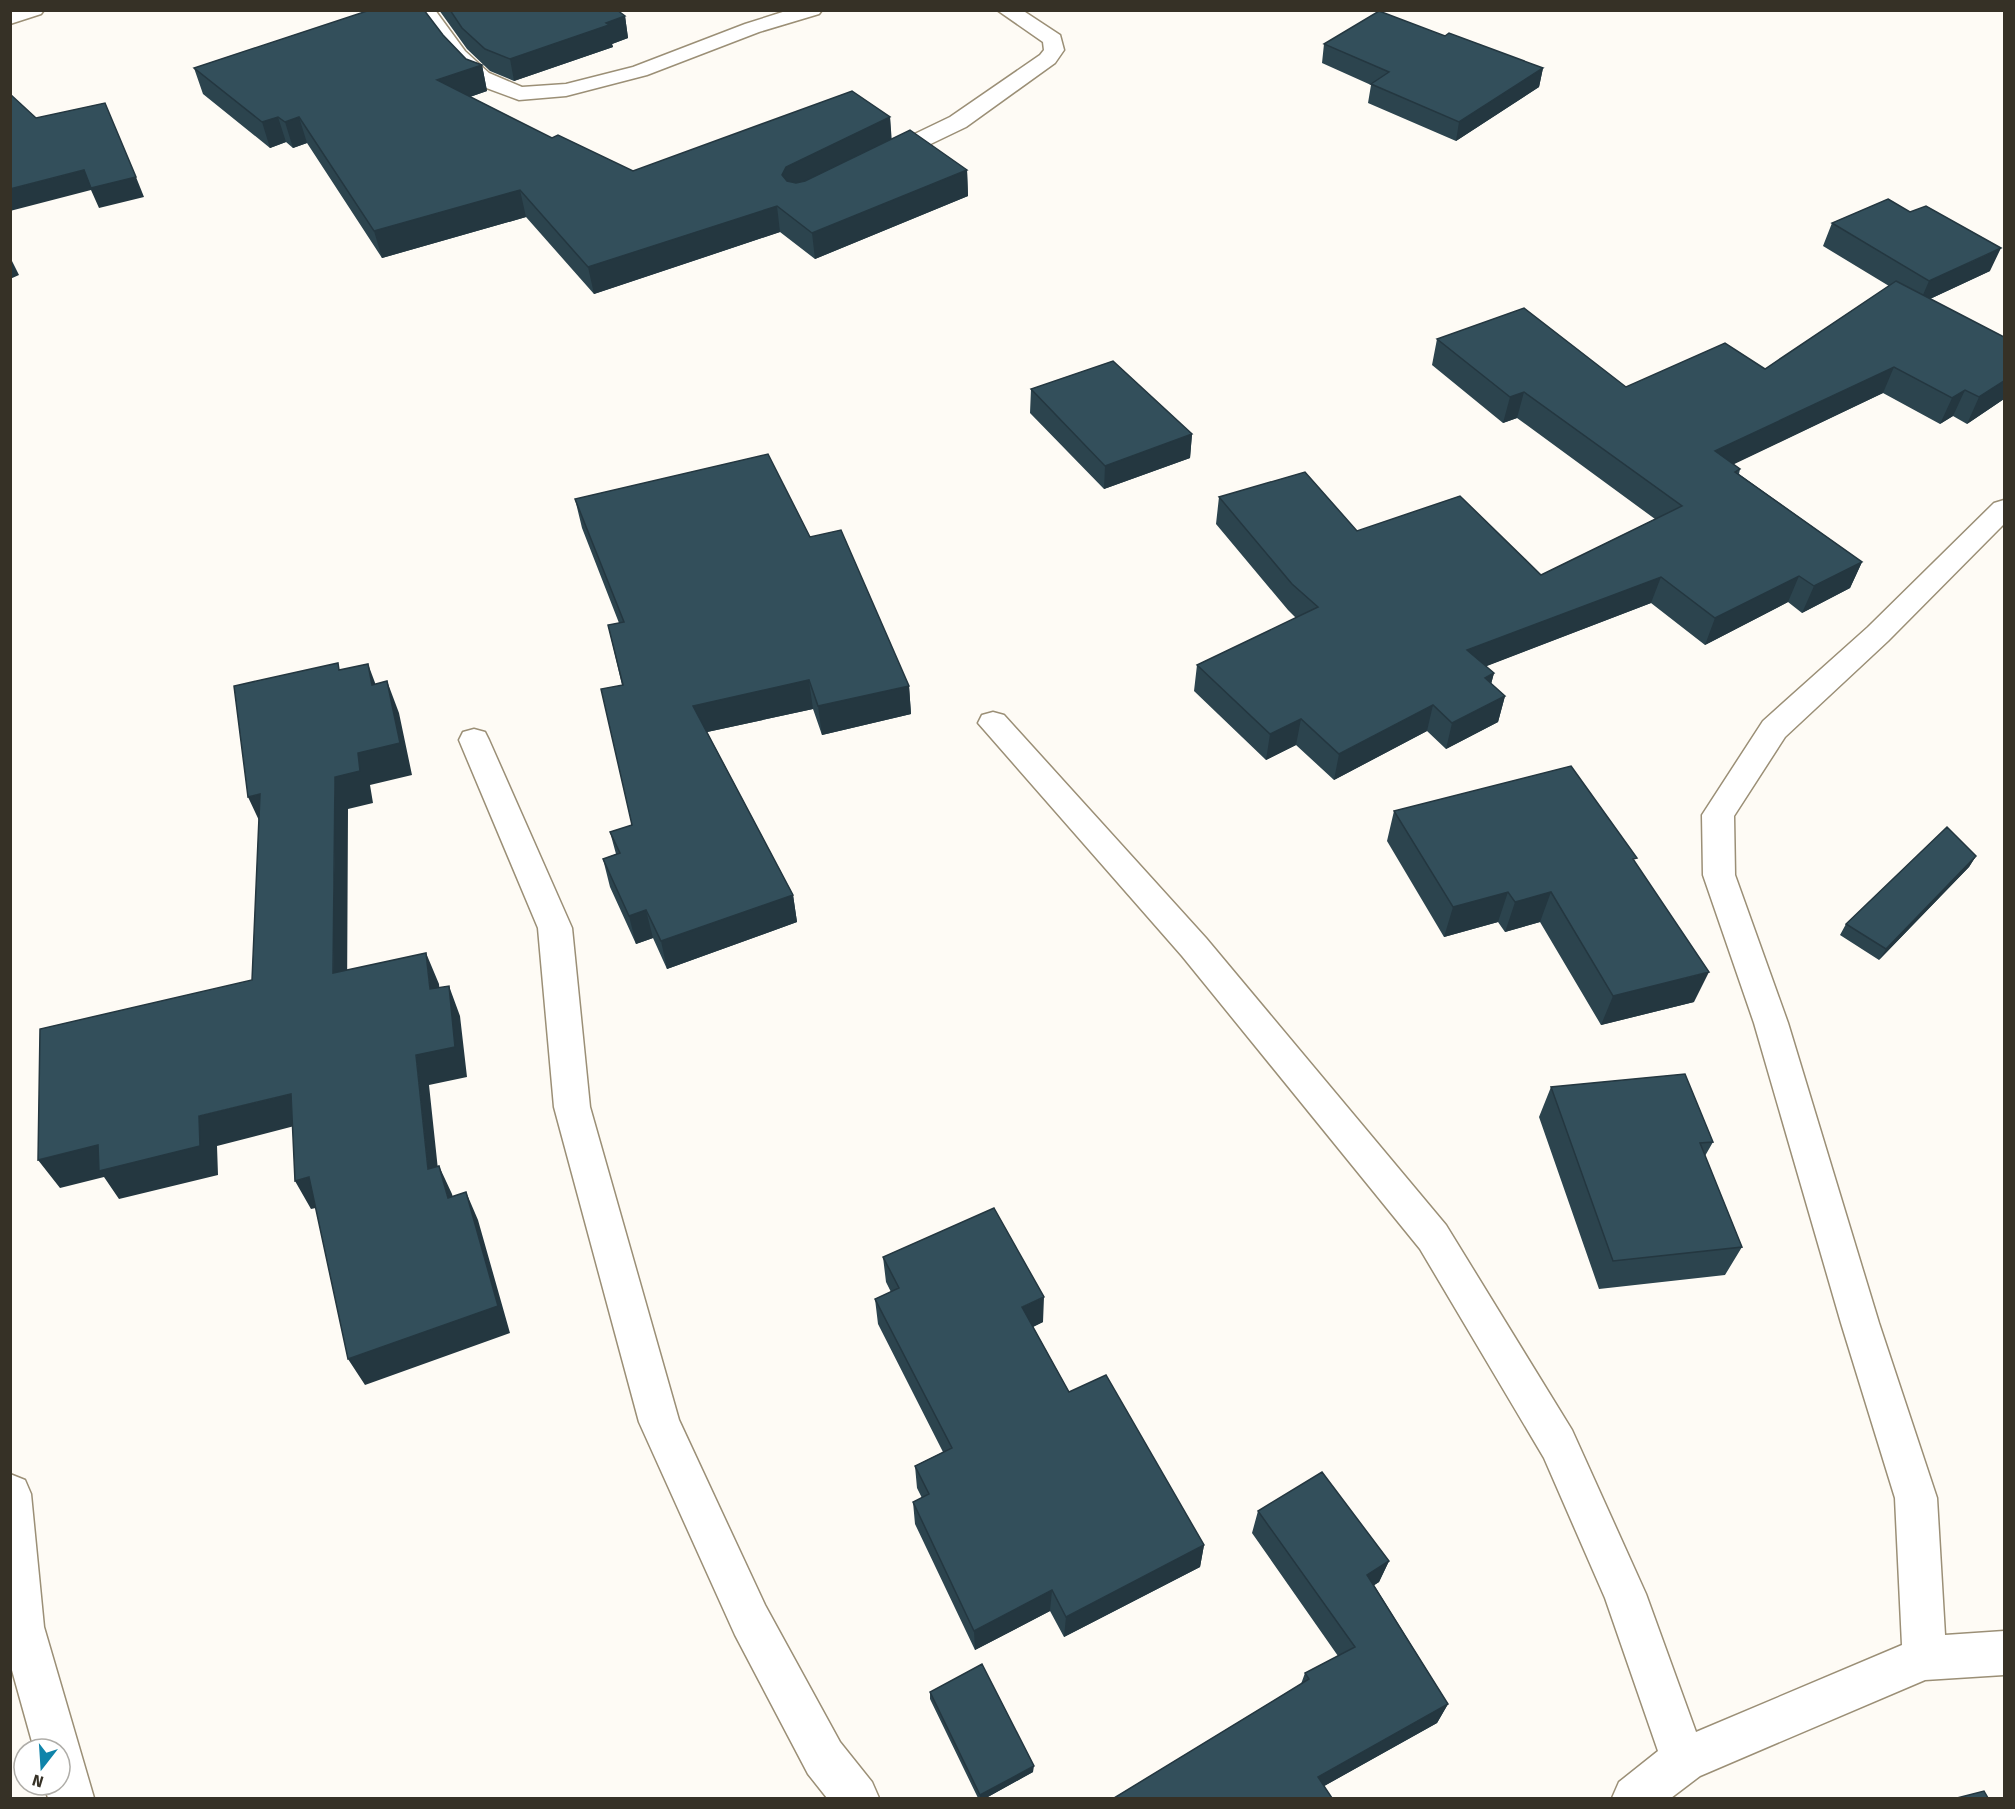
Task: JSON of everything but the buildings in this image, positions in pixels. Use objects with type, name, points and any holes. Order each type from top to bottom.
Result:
[{"type":"street","points":[[10,18],[34,10]]},
{"type":"street","points":[[424,10],[458,55],[481,78],[519,94],[566,90],[640,70],[752,28],[812,10]]},
{"type":"street","points":[[862,169],[958,122],[1048,59],[1054,50],[1053,39],[1007,10]]},
{"type":"street","points":[[1924,1658],[1916,1498],[1860,1323],[1771,1023],[1719,875],[1718,815],[1774,729],[1878,634],[2004,509]]},
{"type":"street","points":[[993,723],[1194,947],[1433,1237],[1558,1444],[1625,1594],[1684,1760]]},
{"type":"street","points":[[474,740],[555,928],[572,1107],[659,1422],[750,1620],[824,1758],[856,1798]]},
{"type":"street","points":[[10,1494],[22,1627],[54,1737]]},
{"type":"street","points":[[1635,1798],[1684,1760],[1924,1658],[2004,1653]]}]
